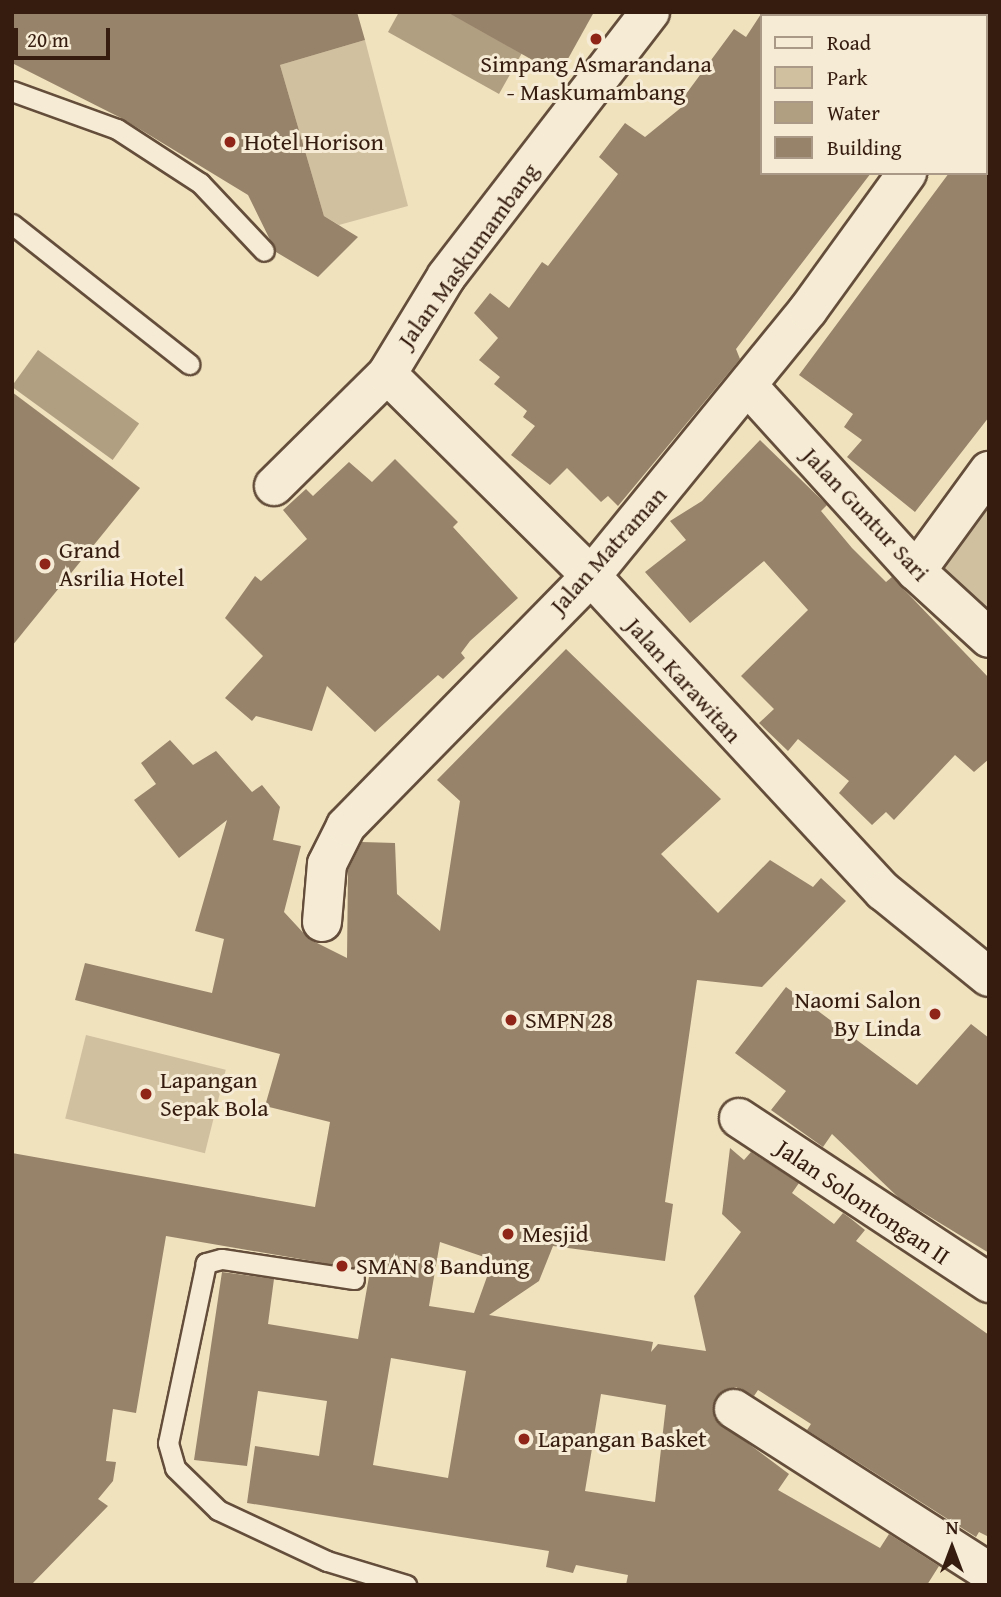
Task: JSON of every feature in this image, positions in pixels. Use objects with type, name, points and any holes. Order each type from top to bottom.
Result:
[{"type":"street","name":"Jalan Maskumambang","points":[[274,486],[387,374],[446,277],[650,12]]},
{"type":"street","name":"Jalan Matraman","points":[[322,922],[327,864],[346,826],[590,576],[748,386],[906,175]]},
{"type":"street","name":"Jalan Karawitan","points":[[387,374],[590,576],[883,891],[989,977]]},
{"type":"street","name":"Jalan Guntur Sari","points":[[748,386],[916,570],[989,638]]},
{"type":"street","points":[[916,570],[989,471]]},
{"type":"street","name":"Jalan Solontongan II","points":[[739,1118],[989,1283]]},
{"type":"street","points":[[734,1409],[989,1572]]},
{"type":"lane","points":[[12,91],[117,129],[200,183],[264,251]]},
{"type":"lane","points":[[12,224],[189,364]]},
{"type":"lane","points":[[354,1279],[220,1259],[206,1264],[168,1443],[174,1468],[218,1510],[327,1562],[406,1585]]},
{"type":"green space","points":[[365,40],[408,206],[339,225],[324,216],[280,65]]},
{"type":"green space","points":[[989,489],[989,623],[932,569]]},
{"type":"green space","name":"Lapangan Sepak Bola","points":[[86,1035],[226,1070],[205,1153],[65,1118]]},
{"type":"water","points":[[399,12],[545,12],[499,94],[388,32]]},
{"type":"water","points":[[38,350],[139,423],[113,460],[12,387]]},
{"type":"building","name":"Hotel Horison","points":[[12,12],[357,12],[365,40],[280,65],[324,216],[358,237],[318,277],[276,252],[248,195],[123,119],[12,63]]},
{"type":"building","points":[[447,12],[594,12],[559,75]]},
{"type":"building","points":[[760,16],[760,175],[869,175],[736,349],[740,359],[618,506],[608,496],[601,502],[567,468],[550,485],[511,455],[535,426],[523,417],[527,411],[494,384],[500,377],[479,360],[498,338],[474,313],[490,293],[509,308],[542,262],[548,266],[618,174],[599,157],[625,123],[645,137],[688,102],[683,98],[734,29],[746,37]]},
{"type":"building","points":[[989,173],[989,417],[915,512],[847,457],[862,440],[844,427],[853,414],[799,375],[948,175]]},
{"type":"building","name":"Grand Asrilia Hotel","points":[[12,392],[140,488],[12,646]]},
{"type":"building","points":[[760,440],[827,505],[821,511],[852,548],[886,582],[892,577],[989,678],[989,759],[974,772],[955,755],[894,820],[886,812],[872,825],[839,793],[849,781],[798,739],[788,751],[759,723],[774,709],[741,676],[808,610],[764,561],[690,623],[645,572],[686,540],[670,521],[702,501]]},
{"type":"building","points":[[395,459],[458,522],[453,527],[518,598],[470,641],[461,653],[465,658],[443,679],[438,675],[375,732],[327,686],[312,731],[256,716],[252,721],[225,698],[263,656],[225,618],[255,576],[261,581],[307,539],[283,510],[306,489],[313,496],[349,462],[372,482]]},
{"type":"building","points":[[566,649],[721,799],[661,854],[718,913],[770,860],[813,887],[821,878],[846,901],[762,987],[697,980],[665,1202],[673,1204],[665,1261],[553,1246],[539,1281],[489,1315],[653,1342],[651,1352],[658,1344],[706,1351],[694,1296],[741,1232],[722,1214],[730,1148],[744,1160],[751,1152],[799,1183],[792,1193],[834,1224],[843,1213],[850,1218],[865,1230],[856,1241],[989,1335],[989,1537],[979,1532],[976,1537],[807,1430],[811,1424],[758,1390],[754,1396],[736,1387],[716,1397],[714,1418],[789,1474],[778,1490],[880,1548],[889,1534],[939,1566],[927,1585],[626,1585],[628,1575],[576,1565],[573,1573],[546,1567],[549,1551],[247,1503],[255,1446],[319,1456],[327,1401],[258,1391],[247,1466],[194,1460],[222,1272],[274,1279],[268,1324],[358,1339],[370,1271],[166,1236],[136,1413],[113,1409],[106,1461],[116,1462],[113,1481],[98,1499],[108,1506],[31,1585],[12,1585],[12,1153],[315,1207],[330,1122],[265,1106],[280,1054],[75,1000],[85,963],[212,993],[224,939],[195,931],[227,820],[179,858],[134,800],[156,784],[141,763],[170,740],[193,765],[216,751],[252,792],[262,785],[280,807],[273,840],[301,846],[284,912],[309,939],[347,958],[348,870],[362,842],[395,843],[397,894],[440,931],[460,801],[437,780]],"holes":[[[440,1242],[493,1260],[474,1313],[429,1306]],[[391,1358],[466,1371],[448,1478],[373,1465]],[[601,1394],[666,1405],[655,1502],[585,1491]]]},
{"type":"building","points":[[786,987],[917,1085],[971,1024],[989,1038],[989,1253],[899,1198],[832,1134],[823,1147],[771,1110],[786,1091],[735,1053]]},
{"type":"place","name":"Simpang Asmarandana - Maskumambang","points":[[596,39]]},
{"type":"place","name":"Hotel Horison","points":[[230,142]]},
{"type":"place","name":"Grand Asrilia Hotel","points":[[45,564]]},
{"type":"place","name":"Naomi Salon By Linda","points":[[935,1014]]},
{"type":"place","name":"SMPN 28","points":[[511,1020]]},
{"type":"place","name":"Lapangan Sepak Bola","points":[[146,1094]]},
{"type":"place","name":"Mesjid","points":[[508,1234]]},
{"type":"place","name":"SMAN 8 Bandung","points":[[342,1266]]},
{"type":"place","name":"Lapangan Basket","points":[[524,1439]]}]
